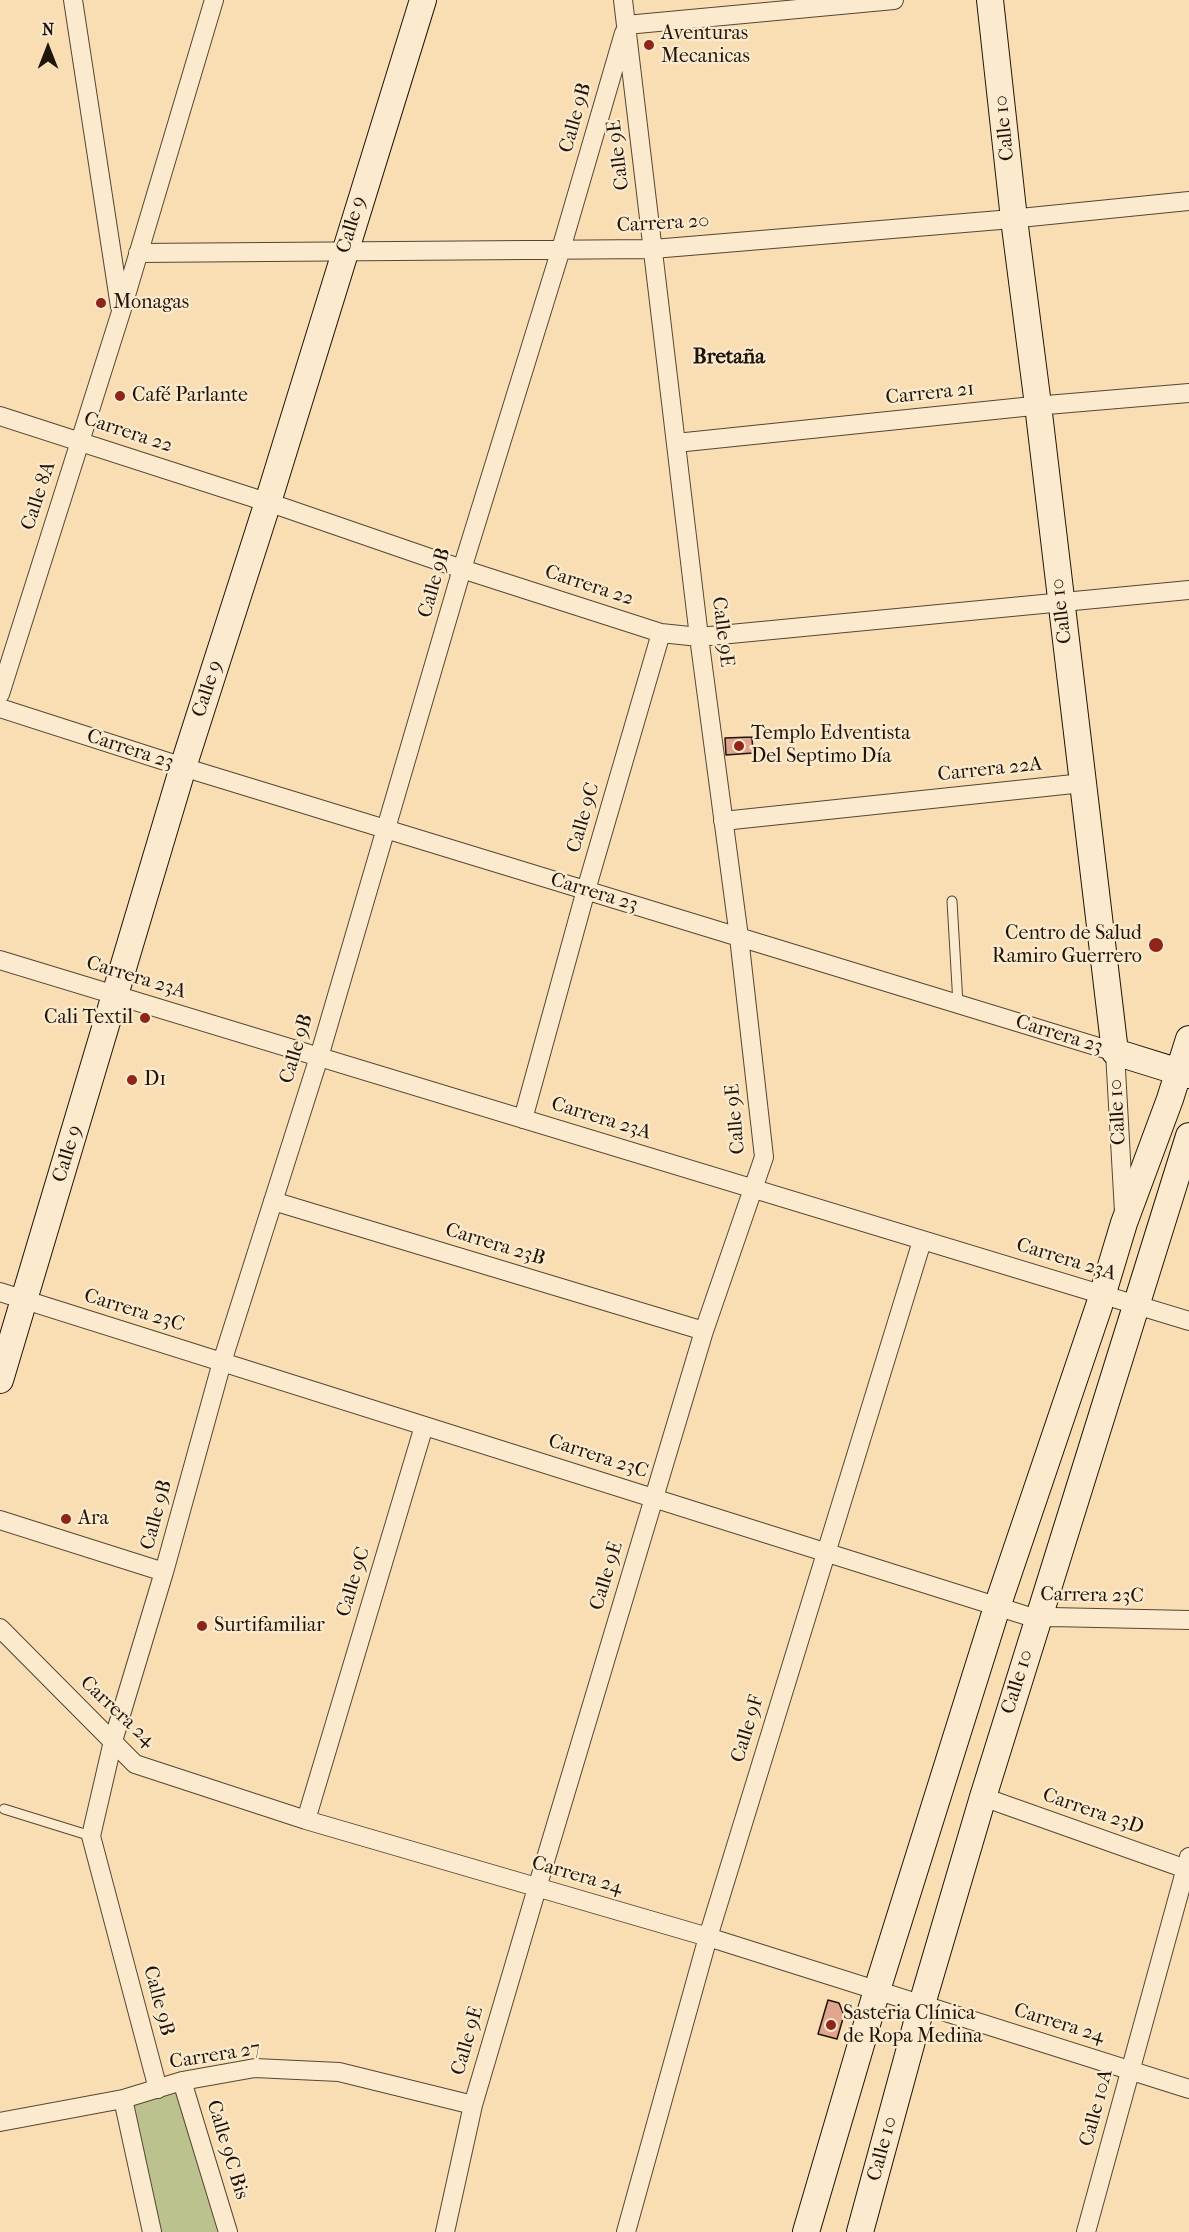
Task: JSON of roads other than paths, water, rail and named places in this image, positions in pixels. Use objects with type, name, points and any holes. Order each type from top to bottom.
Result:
[{"type":"main road","name":"Calle 9","points":[[0,1380],[183,767],[268,502],[423,0]]},
{"type":"main road","name":"Calle 10","points":[[990,0],[1014,219],[1115,1052]]},
{"type":"main road","name":"Calle 10","points":[[806,2232],[877,1990],[997,1607],[1102,1295],[1124,1222],[1184,1074],[1189,1039]]},
{"type":"main road","name":"Carrera 23","points":[[1115,1052],[1184,1074]]},
{"type":"main road","name":"Calle 10","points":[[860,2232],[922,2004],[982,1797],[1189,1136]]},
{"type":"street","name":"Calle 8A","points":[[73,0],[121,312]]},
{"type":"street","name":"Calle 8A","points":[[0,694],[121,312],[214,0]]},
{"type":"street","name":"Calle 9E","points":[[445,2232],[473,2105],[537,1888],[704,1331],[764,1157],[623,0]]},
{"type":"street","points":[[626,25],[894,0]]},
{"type":"street","name":"Calle 9B","points":[[158,2089],[91,1836],[113,1742],[164,1572],[222,1362],[387,830],[462,569],[561,249],[626,25]]},
{"type":"street","name":"Carrera 20","points":[[138,253],[653,249],[1014,219],[1189,201]]},
{"type":"street","name":"Carrera 21","points":[[676,443],[1038,405],[1189,393]]},
{"type":"street","name":"Carrera 22","points":[[0,416],[268,502],[462,569],[661,633],[699,637],[1189,590]]},
{"type":"street","name":"Calle 9C","points":[[523,1119],[586,890],[661,633]]},
{"type":"street","name":"Carrera 23","points":[[0,708],[387,830],[1115,1052]]},
{"type":"street","name":"Carrera 22A","points":[[723,821],[1083,783]]},
{"type":"street","name":"Carrera 23A","points":[[0,960],[1189,1321]]},
{"type":"street","name":"Calle 10","points":[[1115,1052],[1124,1222]]},
{"type":"street","name":"Carrera 23B","points":[[273,1201],[704,1331]]},
{"type":"street","name":"Calle 9F","points":[[626,2232],[708,1937],[922,1241]]},
{"type":"street","name":"Carrera 23C","points":[[0,1292],[1037,1619],[1051,1617],[1189,1620]]},
{"type":"street","name":"Calle 9C","points":[[306,1820],[424,1426]]},
{"type":"street","points":[[0,1520],[164,1572]]},
{"type":"street","name":"Carrera 24","points":[[0,1628],[135,1764],[306,1820],[708,1937],[1189,2089]]},
{"type":"street","name":"Carrera 23D","points":[[982,1797],[1188,1865]]},
{"type":"street","name":"Calle 10A","points":[[1086,2232],[1188,1865]]},
{"type":"street","name":"Carrera 27","points":[[0,2122],[123,2099],[182,2081],[255,2068],[339,2072],[473,2105]]},
{"type":"street","name":"Calle 9C Bis","points":[[182,2081],[228,2232]]},
{"type":"street","points":[[123,2099],[152,2232]]},
{"type":"lane","points":[[952,901],[958,1004]]},
{"type":"lane","points":[[4,1809],[91,1836]]},
{"type":"place","name":"Aventuras Mecanicas","points":[[649,45]]},
{"type":"place","name":"Monagas","points":[[101,303]]},
{"type":"place","name":"Café Parlante","points":[[120,396]]},
{"type":"place","name":"Templo Edventista Del Septimo Día","points":[[739,746]]},
{"type":"place","name":"Centro de Salud Ramiro Guerrero","points":[[1156,945]]},
{"type":"place","name":"Cali Textil","points":[[145,1018]]},
{"type":"place","name":"D1","points":[[132,1080]]},
{"type":"place","name":"Ara","points":[[66,1519]]},
{"type":"place","name":"Surtifamiliar","points":[[202,1626]]},
{"type":"place","name":"Sasteria Clínica de Ropa Medina","points":[[831,2025]]},
{"type":"district","name":"Bretaña","points":[[729,358]]}]
